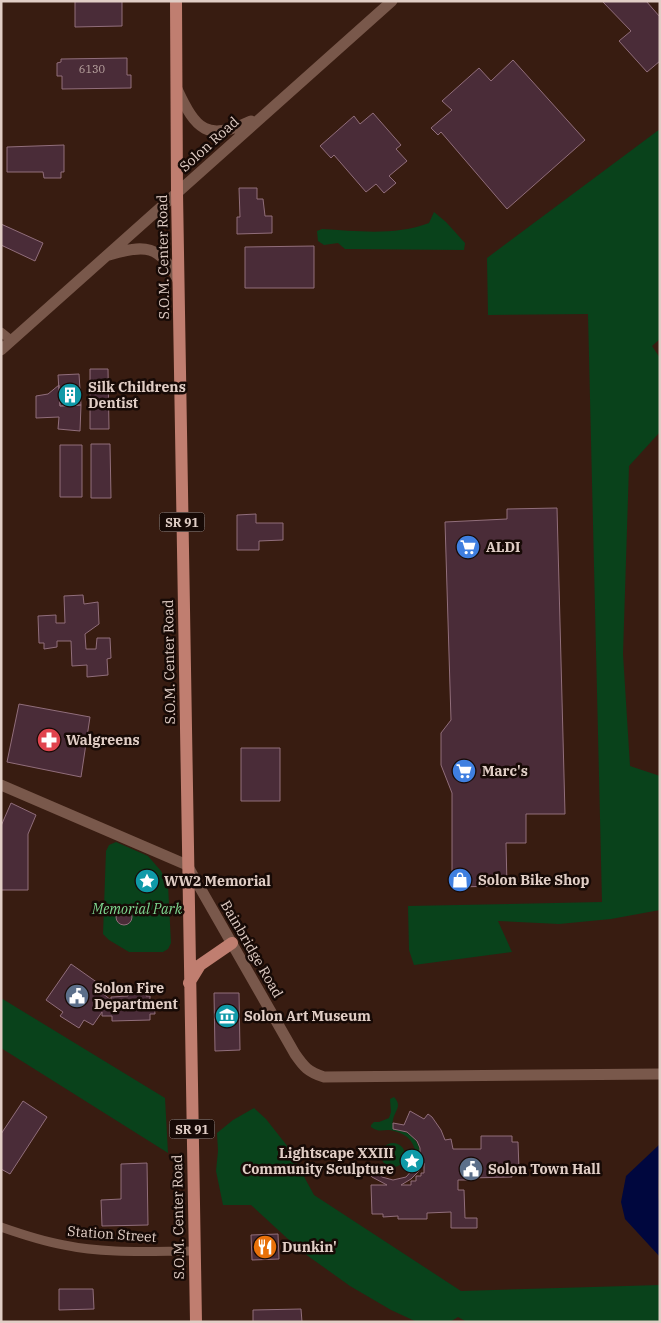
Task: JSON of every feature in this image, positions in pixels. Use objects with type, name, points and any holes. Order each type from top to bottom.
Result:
[{"type":"main road","name":"S.O.M. Center Road","points":[[176,1],[178,280],[196,1322]]},
{"type":"main road","points":[[189,983],[200,964],[232,943]]},
{"type":"street","name":"Solon Road","points":[[1,350],[392,1]]},
{"type":"street","points":[[177,89],[195,123],[214,132],[234,129],[264,115]]},
{"type":"street","points":[[105,256],[131,248],[146,249],[160,254],[171,266],[178,280]]},
{"type":"street","points":[[1,332],[12,341]]},
{"type":"street","points":[[1,785],[187,865]]},
{"type":"street","name":"Bainbridge Road","points":[[187,865],[295,1054],[304,1067],[312,1074],[324,1077],[660,1074]]},
{"type":"street","name":"Station Street","points":[[1,1226],[38,1239],[72,1247],[128,1251],[194,1252]]},
{"type":"green space","points":[[660,129],[660,339],[652,346],[660,358],[660,432],[629,466],[623,654],[630,766],[660,776],[660,910],[611,919],[559,924],[498,921],[512,952],[414,965],[409,950],[408,906],[602,902],[588,314],[488,315],[487,258]]},
{"type":"green space","points":[[434,212],[465,243],[464,250],[345,249],[338,243],[324,245],[318,241],[317,231],[322,229],[376,232],[403,230],[429,223]]},
{"type":"green space","name":"Memorial Park","points":[[116,842],[148,856],[161,871],[168,885],[171,943],[168,949],[163,952],[129,952],[109,940],[103,934],[106,851],[109,845]]},
{"type":"green space","points":[[1,998],[165,1098],[168,1153],[1,1048]]},
{"type":"green space","points":[[394,1097],[397,1100],[398,1106],[393,1121],[393,1128],[407,1133],[419,1147],[420,1161],[417,1168],[414,1166],[415,1149],[410,1139],[391,1130],[377,1130],[371,1127],[374,1122],[389,1118],[391,1112],[390,1099]]},
{"type":"green space","points":[[254,1108],[266,1119],[288,1147],[314,1195],[461,1291],[660,1285],[660,1322],[467,1322],[458,1317],[450,1322],[417,1322],[391,1310],[350,1286],[301,1251],[251,1205],[223,1205],[216,1171],[217,1133],[233,1120]]},
{"type":"green space","points":[[393,1143],[401,1147],[405,1155],[401,1163],[393,1167],[385,1163],[381,1155],[385,1147]]},
{"type":"shaded area","points":[[660,1144],[660,1257],[625,1219],[621,1202],[626,1176]]},
{"type":"building","points":[[75,1],[122,1],[122,26],[75,27]]},
{"type":"building","points":[[602,1],[646,1],[660,17],[660,61],[647,72],[619,41],[631,31]]},
{"type":"building","points":[[127,58],[127,75],[131,75],[131,88],[62,89],[62,76],[57,76],[57,63],[61,62],[61,59]]},
{"type":"building","points":[[513,60],[585,140],[507,209],[441,132],[438,135],[431,128],[452,110],[442,101],[479,68],[491,81]]},
{"type":"building","points":[[373,113],[401,145],[396,149],[407,161],[389,176],[396,183],[384,193],[376,184],[366,192],[334,155],[331,158],[320,146],[354,116],[360,124]]},
{"type":"building","points":[[64,145],[64,172],[61,172],[61,178],[44,178],[43,172],[7,172],[7,147]]},
{"type":"building","points":[[239,188],[257,188],[257,199],[263,199],[265,216],[272,216],[272,233],[237,234],[237,217],[240,217]]},
{"type":"building","points":[[1,224],[43,243],[35,261],[1,245]]},
{"type":"building","points":[[314,246],[314,288],[245,288],[245,247]]},
{"type":"building","points":[[90,369],[108,369],[109,429],[90,429]]},
{"type":"building","name":"Silk Childrens Dentist","points":[[79,374],[81,405],[60,406],[58,375]]},
{"type":"building","points":[[59,385],[60,406],[81,405],[80,431],[58,429],[59,417],[36,418],[36,396],[48,394]]},
{"type":"building","points":[[91,444],[110,444],[111,498],[91,498]]},
{"type":"building","points":[[60,445],[82,445],[82,497],[60,497]]},
{"type":"building","points":[[557,508],[565,814],[526,814],[526,843],[506,843],[507,886],[452,887],[452,793],[441,765],[441,733],[451,720],[445,522],[507,519],[507,509]]},
{"type":"building","points":[[256,514],[256,523],[283,523],[283,540],[259,541],[259,550],[237,550],[237,515]]},
{"type":"building","points":[[83,595],[84,604],[98,602],[99,624],[85,634],[86,649],[96,649],[97,638],[110,638],[111,658],[107,659],[108,675],[87,677],[87,665],[72,666],[71,641],[57,641],[57,647],[44,649],[44,643],[39,643],[38,616],[56,615],[56,623],[65,623],[64,596]]},
{"type":"building","name":"Walgreens","points":[[19,704],[90,717],[81,777],[7,762]]},
{"type":"building","points":[[241,748],[280,748],[280,801],[241,801]]},
{"type":"building","points":[[11,803],[36,815],[28,834],[28,890],[1,890],[1,826]]},
{"type":"building","points":[[124,909],[132,917],[124,925],[116,917]]},
{"type":"building","name":"Solon Fire Department","points":[[71,964],[105,988],[102,993],[111,1000],[111,997],[128,996],[128,991],[146,991],[146,996],[150,996],[150,1001],[154,1001],[155,1014],[150,1014],[150,1020],[112,1021],[112,1016],[102,1016],[102,1012],[93,1025],[84,1020],[79,1028],[60,1016],[63,1012],[46,1000]]},
{"type":"building","name":"Solon Art Museum","points":[[214,993],[239,993],[240,1050],[215,1051]]},
{"type":"building","points":[[23,1101],[47,1117],[10,1174],[1,1169],[1,1134]]},
{"type":"building","name":"Solon Town Hall","points":[[410,1111],[424,1119],[428,1114],[432,1117],[445,1140],[451,1139],[453,1149],[481,1149],[481,1136],[512,1136],[512,1142],[518,1142],[519,1170],[512,1170],[512,1177],[458,1180],[458,1190],[464,1190],[465,1218],[477,1218],[477,1228],[451,1228],[451,1212],[427,1213],[427,1219],[398,1219],[398,1216],[383,1217],[383,1214],[372,1214],[371,1185],[387,1185],[372,1177],[368,1171],[371,1168],[382,1177],[393,1180],[406,1177],[415,1167],[420,1170],[401,1185],[411,1185],[411,1181],[416,1181],[416,1176],[421,1176],[421,1173],[424,1173],[424,1163],[420,1162],[420,1148],[417,1141],[407,1132],[393,1129],[393,1123],[404,1125]]},
{"type":"building","points":[[147,1163],[148,1225],[102,1226],[101,1200],[121,1199],[121,1164]]},
{"type":"building","name":"Dunkin'","points":[[278,1234],[279,1259],[252,1260],[251,1235]]},
{"type":"building","points":[[59,1289],[93,1289],[94,1309],[59,1310]]},
{"type":"building","points":[[301,1309],[302,1322],[253,1322],[253,1310]]},
{"type":"place","name":"Silk Childrens Dentist","points":[[70,395]]},
{"type":"place","name":"ALDI","points":[[468,547]]},
{"type":"place","name":"Walgreens","points":[[49,740]]},
{"type":"place","name":"Marc's","points":[[464,771]]},
{"type":"place","name":"Solon Bike Shop","points":[[460,880]]},
{"type":"place","name":"WW2 Memorial","points":[[147,881]]},
{"type":"place","name":"Solon Fire Department","points":[[77,996]]},
{"type":"place","name":"Solon Art Museum","points":[[227,1016]]},
{"type":"place","name":"Lightscape XXIII Community Sculpture","points":[[412,1161]]},
{"type":"place","name":"Solon Town Hall","points":[[471,1169]]},
{"type":"place","name":"Dunkin'","points":[[265,1247]]}]
